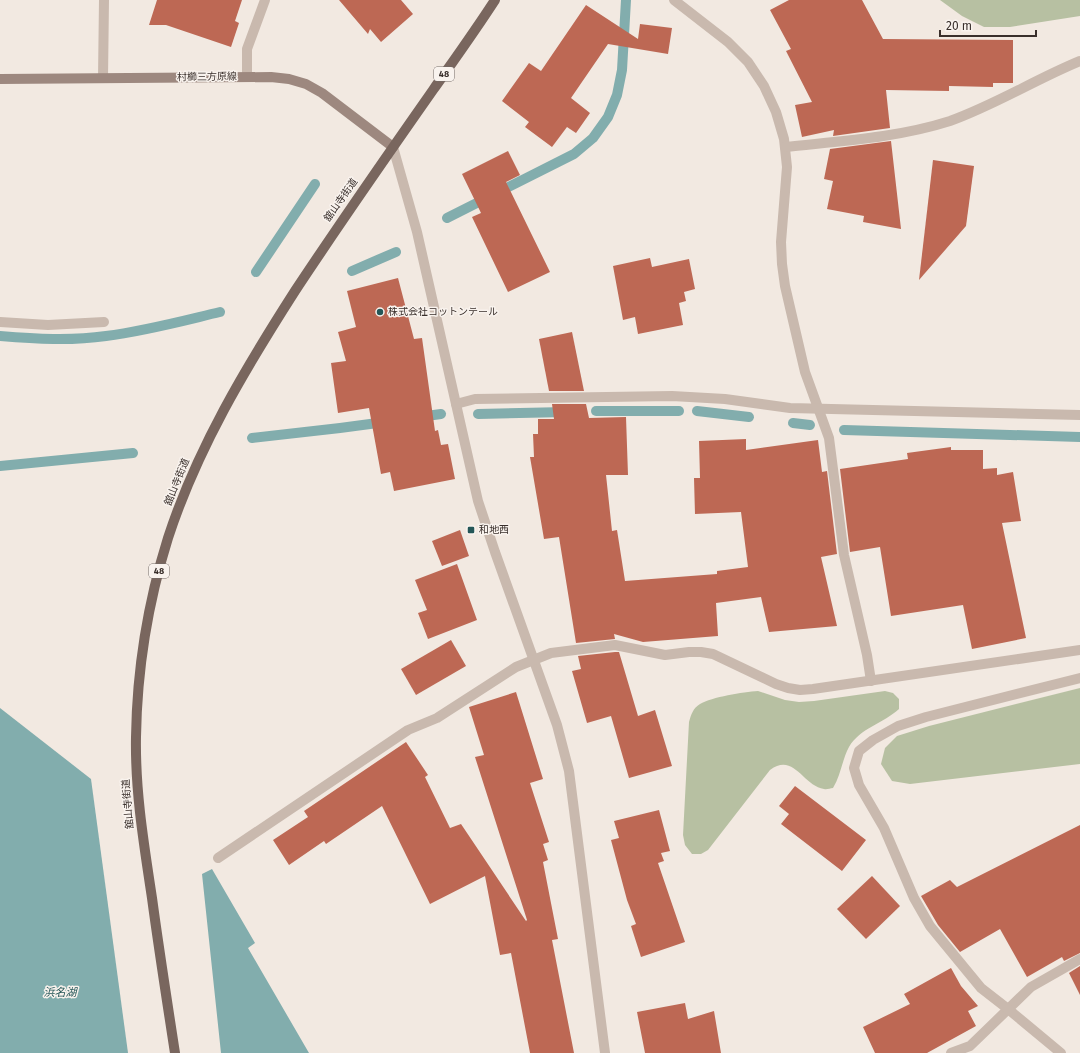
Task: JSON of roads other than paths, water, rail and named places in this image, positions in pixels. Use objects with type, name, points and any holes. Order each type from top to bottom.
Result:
[{"type":"main road","name":"舘山寺街道","points":[[175,1053],[143,840],[138,789],[136,738],[139,688],[145,637],[155,587],[168,538],[203,450],[224,407],[248,366],[331,237],[495,0]]},
{"type":"main road","name":"村櫛三方原線","points":[[0,79],[271,76],[289,79],[306,84],[322,93],[393,147]]},
{"type":"street","points":[[103,78],[104,0]]},
{"type":"street","points":[[247,77],[247,49],[265,0]]},
{"type":"street","points":[[674,0],[728,42],[748,62],[764,86],[776,112],[785,147],[787,167],[781,242],[785,286],[805,372],[828,438],[844,554],[867,655],[871,681]]},
{"type":"street","points":[[785,147],[880,137],[915,130],[943,122],[984,107],[1064,68],[1080,62]]},
{"type":"street","points":[[393,147],[417,232],[472,474],[484,520],[557,725],[569,771],[605,1053]]},
{"type":"street","points":[[0,322],[48,325],[104,322]]},
{"type":"street","points":[[456,404],[474,399],[672,396],[725,399],[790,408],[1080,415]]},
{"type":"street","points":[[218,858],[408,730],[437,718],[516,667],[551,653],[615,645],[665,655],[701,652],[713,654],[776,684],[800,690],[1080,650]]},
{"type":"street","points":[[1061,1053],[981,988],[930,926],[914,898],[884,828],[859,785],[854,768],[859,751],[873,740],[898,726],[926,717],[1080,678]]},
{"type":"street","points":[[951,1053],[970,1046],[1031,987],[1080,959]]},
{"type":"water","name":"浜名湖","points":[[0,708],[91,779],[128,1053],[0,1053]]},
{"type":"water","points":[[212,869],[255,943],[248,948],[309,1053],[221,1053],[202,874]]},
{"type":"waterway","points":[[447,218],[574,154],[593,138],[608,117],[617,95],[622,70],[626,0]]},
{"type":"waterway","points":[[256,272],[315,184]]},
{"type":"waterway","points":[[352,271],[396,252]]},
{"type":"waterway","points":[[0,336],[53,339],[93,338],[149,329],[220,312]]},
{"type":"waterway","points":[[596,411],[679,411]]},
{"type":"waterway","points":[[697,411],[749,417]]},
{"type":"waterway","points":[[478,414],[566,412]]},
{"type":"waterway","points":[[419,417],[441,414]]},
{"type":"waterway","points":[[252,438],[385,422]]},
{"type":"waterway","points":[[793,423],[810,425]]},
{"type":"waterway","points":[[844,430],[1080,437]]},
{"type":"waterway","points":[[0,466],[133,453]]},
{"type":"place","name":"株式会社コットンテール","points":[[380,312]]},
{"type":"place","name":"和地西","points":[[471,530]]}]
